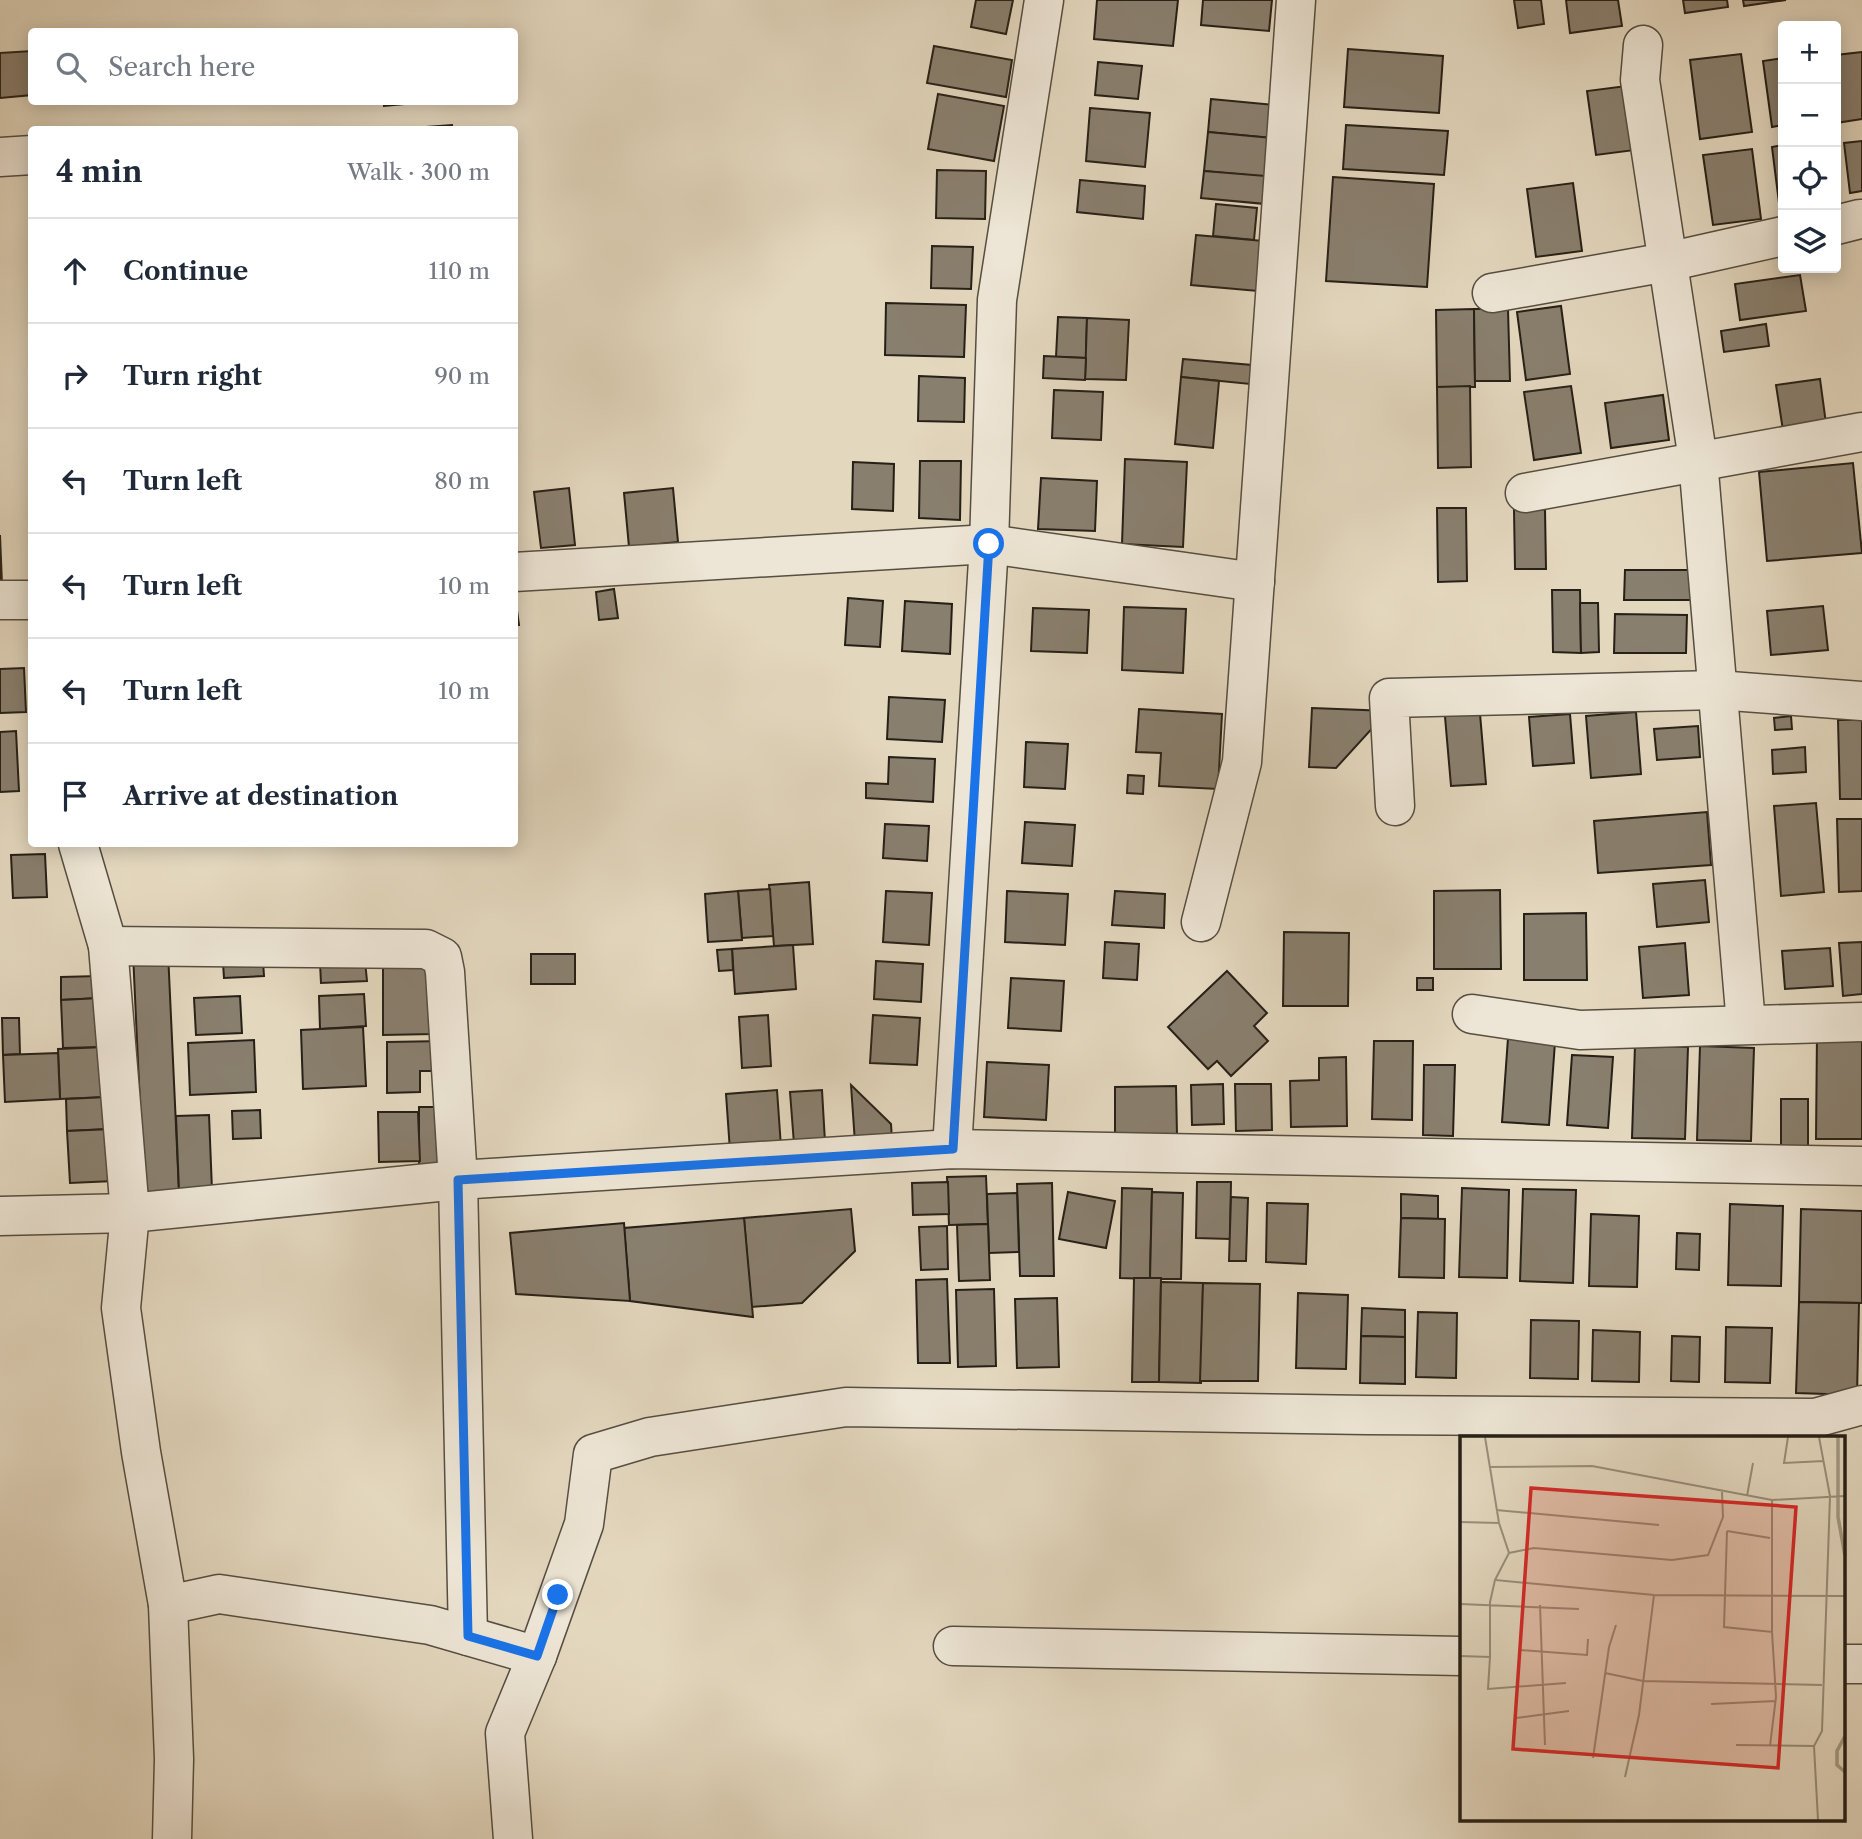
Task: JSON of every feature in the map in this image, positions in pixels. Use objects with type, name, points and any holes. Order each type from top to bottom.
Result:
[{"type":"street","points":[[953,1149],[989,544],[997,300],[1044,0]]},
{"type":"street","points":[[1200,922],[1242,762],[1296,0]]},
{"type":"street","points":[[1643,45],[1640,80],[1698,460],[1746,1024]]},
{"type":"street","points":[[0,156],[28,155]]},
{"type":"street","points":[[1492,293],[1667,262],[1778,237]]},
{"type":"street","points":[[1525,493],[1862,432]]},
{"type":"street","points":[[518,572],[989,544],[1255,582]]},
{"type":"street","points":[[0,600],[28,600]]},
{"type":"street","points":[[1395,806],[1389,698],[1717,690],[1862,701]]},
{"type":"street","points":[[79,847],[108,946],[130,1213],[121,1308],[141,1452],[168,1605],[174,1759],[172,1839]]},
{"type":"street","points":[[108,946],[382,950],[426,948],[442,957],[458,1180],[468,1636]]},
{"type":"street","points":[[1472,1014],[1580,1030],[1862,1022]]},
{"type":"street","points":[[0,1216],[130,1213],[458,1180],[953,1149],[1862,1166]]},
{"type":"street","points":[[513,1839],[505,1733],[537,1656],[584,1524],[593,1454],[650,1437],[846,1407],[1815,1418],[1862,1405]]},
{"type":"street","points":[[168,1605],[219,1594],[430,1625],[537,1656]]},
{"type":"street","points":[[953,1646],[1460,1656]]},
{"type":"street","points":[[1844,1664],[1862,1664]]},
{"type":"building","points":[[976,0],[1013,0],[1006,34],[971,27]]},
{"type":"building","points":[[1097,0],[1178,0],[1173,46],[1094,39]]},
{"type":"building","points":[[1203,0],[1272,0],[1269,31],[1201,25]]},
{"type":"building","points":[[1514,0],[1541,0],[1544,24],[1518,28]]},
{"type":"building","points":[[1566,0],[1618,0],[1622,26],[1570,33]]},
{"type":"building","points":[[1683,0],[1727,0],[1728,7],[1685,13]]},
{"type":"building","points":[[1743,0],[1786,0],[1744,6]]},
{"type":"building","points":[[934,46],[1012,60],[1006,97],[927,83]]},
{"type":"building","points":[[1348,49],[1443,56],[1439,113],[1344,107]]},
{"type":"building","points":[[28,51],[28,95],[0,98],[0,53]]},
{"type":"building","points":[[1862,52],[1862,119],[1841,122],[1841,54]]},
{"type":"building","points":[[1741,54],[1752,132],[1700,139],[1690,60]]},
{"type":"building","points":[[1778,59],[1778,126],[1772,127],[1763,61]]},
{"type":"building","points":[[1098,62],[1142,66],[1138,99],[1095,95]]},
{"type":"building","points":[[1626,86],[1635,150],[1596,155],[1587,91]]},
{"type":"building","points":[[938,94],[1004,106],[994,161],[928,149]]},
{"type":"building","points":[[1211,99],[1276,105],[1273,138],[1208,132]]},
{"type":"building","points":[[1090,108],[1150,113],[1145,167],[1086,161]]},
{"type":"building","points":[[1346,125],[1448,131],[1444,175],[1343,169]]},
{"type":"building","points":[[1208,132],[1273,138],[1269,177],[1204,171]]},
{"type":"building","points":[[1862,141],[1862,191],[1850,193],[1844,143]]},
{"type":"building","points":[[1778,146],[1778,195],[1772,147]]},
{"type":"building","points":[[1752,149],[1761,219],[1713,225],[1703,155]]},
{"type":"building","points":[[937,170],[986,171],[985,219],[936,218]]},
{"type":"building","points":[[1204,171],[1278,177],[1276,205],[1201,198]]},
{"type":"building","points":[[1333,177],[1434,184],[1427,287],[1326,281]]},
{"type":"building","points":[[1080,180],[1145,186],[1143,219],[1077,212]]},
{"type":"building","points":[[1573,183],[1582,251],[1536,257],[1527,189]]},
{"type":"building","points":[[1216,204],[1257,208],[1254,240],[1213,236]]},
{"type":"building","points":[[1196,235],[1274,242],[1269,292],[1191,285]]},
{"type":"building","points":[[932,246],[973,247],[971,289],[931,288]]},
{"type":"building","points":[[1800,275],[1806,311],[1740,320],[1735,284]]},
{"type":"building","points":[[886,303],[966,305],[964,357],[885,355]]},
{"type":"building","points":[[1561,306],[1570,374],[1526,380],[1517,312]]},
{"type":"building","points":[[1474,309],[1475,387],[1437,387],[1436,310]]},
{"type":"building","points":[[1474,309],[1508,309],[1510,381],[1475,381]]},
{"type":"building","points":[[1058,317],[1087,318],[1086,358],[1056,357]]},
{"type":"building","points":[[1087,318],[1129,320],[1126,380],[1085,379]]},
{"type":"building","points":[[1766,324],[1769,346],[1724,352],[1721,331]]},
{"type":"building","points":[[1044,356],[1086,358],[1085,380],[1043,378]]},
{"type":"building","points":[[1183,359],[1252,365],[1250,384],[1181,377]]},
{"type":"building","points":[[919,376],[965,378],[964,422],[918,421]]},
{"type":"building","points":[[1181,377],[1219,381],[1213,448],[1175,444]]},
{"type":"building","points":[[1820,379],[1827,431],[1784,437],[1776,385]]},
{"type":"building","points":[[1470,386],[1471,467],[1438,468],[1437,387]]},
{"type":"building","points":[[1571,386],[1581,453],[1534,460],[1524,392]]},
{"type":"building","points":[[1054,390],[1103,392],[1101,440],[1052,438]]},
{"type":"building","points":[[1663,395],[1669,440],[1611,448],[1605,403]]},
{"type":"building","points":[[1125,459],[1187,462],[1183,547],[1122,544]]},
{"type":"building","points":[[920,461],[961,461],[960,520],[919,518]]},
{"type":"building","points":[[853,462],[894,464],[893,511],[852,509]]},
{"type":"building","points":[[1853,463],[1862,553],[1767,561],[1759,472]]},
{"type":"building","points":[[1041,478],[1097,481],[1095,531],[1038,529]]},
{"type":"building","points":[[569,488],[575,545],[541,548],[534,492]]},
{"type":"building","points":[[673,488],[678,542],[629,547],[624,493]]},
{"type":"building","points":[[1437,508],[1466,508],[1467,581],[1438,582]]},
{"type":"building","points":[[1545,509],[1546,569],[1515,569],[1514,510]]},
{"type":"building","points":[[0,535],[2,584],[0,584]]},
{"type":"building","points":[[1625,570],[1692,570],[1692,600],[1624,600]]},
{"type":"building","points":[[614,589],[618,618],[599,620],[596,592]]},
{"type":"building","points":[[1552,590],[1580,590],[1581,653],[1553,652]]},
{"type":"building","points":[[848,598],[883,601],[880,647],[845,645]]},
{"type":"building","points":[[905,601],[952,604],[950,654],[902,651]]},
{"type":"building","points":[[1580,603],[1598,603],[1599,652],[1581,653]]},
{"type":"building","points":[[1823,606],[1828,650],[1771,655],[1767,611]]},
{"type":"building","points":[[1124,607],[1186,609],[1183,673],[1122,670]]},
{"type":"building","points":[[1033,608],[1089,610],[1087,653],[1031,651]]},
{"type":"building","points":[[1615,614],[1687,615],[1686,653],[1614,653]]},
{"type":"building","points":[[24,668],[26,712],[0,713],[0,669]]},
{"type":"building","points":[[889,697],[945,700],[942,742],[887,739]]},
{"type":"building","points":[[1479,702],[1486,784],[1451,786],[1444,705]]},
{"type":"building","points":[[1312,708],[1388,711],[1336,768],[1309,767]]},
{"type":"building","points":[[1139,709],[1222,714],[1218,789],[1159,786],[1161,753],[1136,752]]},
{"type":"building","points":[[1636,712],[1641,774],[1591,778],[1586,716]]},
{"type":"building","points":[[1570,714],[1574,763],[1533,766],[1529,717]]},
{"type":"building","points":[[1791,716],[1792,729],[1775,730],[1774,718]]},
{"type":"building","points":[[1838,720],[1862,720],[1862,799],[1840,799]]},
{"type":"building","points":[[1698,726],[1700,757],[1657,760],[1654,729]]},
{"type":"building","points":[[16,731],[19,791],[0,792],[0,732]]},
{"type":"building","points":[[1026,742],[1068,744],[1065,789],[1024,787]]},
{"type":"building","points":[[1805,747],[1806,772],[1773,774],[1772,750]]},
{"type":"building","points":[[889,757],[935,759],[933,802],[866,798],[866,783],[888,784]]},
{"type":"building","points":[[1128,775],[1144,776],[1143,794],[1127,793]]},
{"type":"building","points":[[1816,803],[1824,892],[1781,896],[1774,806]]},
{"type":"building","points":[[1707,812],[1711,865],[1598,873],[1594,821]]},
{"type":"building","points":[[1837,819],[1862,819],[1862,891],[1839,892]]},
{"type":"building","points":[[1025,822],[1075,825],[1072,866],[1022,863]]},
{"type":"building","points":[[885,824],[929,826],[927,861],[883,858]]},
{"type":"building","points":[[45,854],[47,897],[13,898],[11,855]]},
{"type":"building","points":[[1705,880],[1709,922],[1657,927],[1653,884]]},
{"type":"building","points":[[809,882],[813,944],[774,946],[769,885]]},
{"type":"building","points":[[770,889],[773,936],[742,938],[738,891]]},
{"type":"building","points":[[1500,890],[1501,969],[1434,969],[1434,891]]},
{"type":"building","points":[[738,891],[742,940],[708,942],[705,894]]},
{"type":"building","points":[[886,891],[932,893],[929,945],[883,942]]},
{"type":"building","points":[[1007,891],[1068,894],[1065,945],[1005,942]]},
{"type":"building","points":[[1115,891],[1165,894],[1164,928],[1112,925]]},
{"type":"building","points":[[1586,913],[1587,980],[1524,980],[1524,914]]},
{"type":"building","points":[[1284,932],[1349,933],[1348,1006],[1283,1006]]},
{"type":"building","points":[[1105,942],[1139,944],[1137,980],[1103,978]]},
{"type":"building","points":[[1862,942],[1862,994],[1843,996],[1839,943]]},
{"type":"building","points":[[1685,943],[1689,995],[1643,998],[1639,947]]},
{"type":"building","points":[[793,945],[796,989],[735,994],[732,949]]},
{"type":"building","points":[[1830,948],[1833,986],[1785,989],[1782,951]]},
{"type":"building","points":[[732,949],[733,970],[719,971],[717,950]]},
{"type":"building","points":[[168,952],[179,1191],[144,1193],[133,953]]},
{"type":"building","points":[[531,954],[575,954],[575,984],[531,984]]},
{"type":"building","points":[[263,961],[264,976],[224,978],[223,963]]},
{"type":"building","points":[[365,961],[367,981],[321,983],[320,963]]},
{"type":"building","points":[[876,961],[923,964],[921,1002],[874,999]]},
{"type":"building","points":[[383,967],[432,967],[433,1034],[383,1035]]},
{"type":"building","points":[[1227,971],[1267,1013],[1254,1026],[1268,1041],[1231,1076],[1217,1061],[1208,1069],[1168,1027]]},
{"type":"building","points":[[99,976],[100,998],[61,1000],[61,977]]},
{"type":"building","points":[[1011,978],[1064,981],[1061,1031],[1008,1028]]},
{"type":"building","points":[[1417,978],[1433,978],[1433,990],[1417,990]]},
{"type":"building","points":[[364,994],[366,1026],[320,1029],[319,996]]},
{"type":"building","points":[[240,996],[242,1033],[196,1035],[194,998]]},
{"type":"building","points":[[100,998],[105,1047],[63,1048],[61,1000]]},
{"type":"building","points":[[768,1015],[771,1066],[742,1068],[739,1017]]},
{"type":"building","points":[[873,1015],[920,1018],[917,1065],[870,1063]]},
{"type":"building","points":[[2,1018],[19,1018],[20,1054],[3,1055]]},
{"type":"building","points":[[363,1027],[366,1086],[303,1089],[301,1030]]},
{"type":"building","points":[[1817,1033],[1862,1033],[1862,1139],[1816,1139]]},
{"type":"building","points":[[1508,1038],[1555,1042],[1549,1125],[1502,1122]]},
{"type":"building","points":[[254,1040],[256,1092],[190,1095],[188,1043]]},
{"type":"building","points":[[444,1041],[444,1071],[420,1071],[420,1092],[387,1093],[387,1042]]},
{"type":"building","points":[[1374,1041],[1413,1041],[1412,1120],[1372,1119]]},
{"type":"building","points":[[1635,1045],[1688,1047],[1685,1139],[1632,1138]]},
{"type":"building","points":[[1700,1046],[1754,1048],[1751,1141],[1697,1140]]},
{"type":"building","points":[[105,1047],[107,1097],[60,1099],[58,1049]]},
{"type":"building","points":[[58,1053],[60,1099],[5,1102],[3,1055]]},
{"type":"building","points":[[1572,1055],[1613,1057],[1608,1128],[1567,1125]]},
{"type":"building","points":[[1346,1057],[1347,1126],[1291,1127],[1290,1081],[1319,1080],[1319,1058]]},
{"type":"building","points":[[987,1062],[1049,1065],[1046,1120],[984,1117]]},
{"type":"building","points":[[1424,1065],[1455,1065],[1453,1136],[1423,1135]]},
{"type":"building","points":[[1223,1084],[1224,1124],[1192,1125],[1191,1085]]},
{"type":"building","points":[[1235,1084],[1271,1084],[1272,1130],[1236,1131]]},
{"type":"building","points":[[851,1085],[891,1124],[892,1140],[855,1143]]},
{"type":"building","points":[[1176,1086],[1177,1135],[1115,1137],[1115,1087]]},
{"type":"building","points":[[777,1090],[781,1147],[730,1151],[726,1094]]},
{"type":"building","points":[[822,1090],[825,1142],[794,1144],[790,1092]]},
{"type":"building","points":[[107,1097],[108,1129],[67,1131],[66,1099]]},
{"type":"building","points":[[1781,1099],[1808,1099],[1808,1149],[1781,1148]]},
{"type":"building","points":[[419,1107],[437,1107],[438,1171],[419,1171]]},
{"type":"building","points":[[260,1110],[261,1138],[233,1139],[232,1111]]},
{"type":"building","points":[[378,1112],[418,1112],[420,1161],[379,1162]]},
{"type":"building","points":[[209,1115],[212,1190],[179,1191],[176,1116]]},
{"type":"building","points":[[112,1129],[114,1181],[70,1183],[67,1131]]},
{"type":"building","points":[[986,1176],[988,1224],[949,1225],[947,1177]]},
{"type":"building","points":[[948,1182],[949,1214],[913,1215],[912,1183]]},
{"type":"building","points":[[1197,1182],[1231,1182],[1230,1239],[1196,1238]]},
{"type":"building","points":[[1052,1183],[1054,1276],[1020,1276],[1017,1184]]},
{"type":"building","points":[[1122,1188],[1152,1189],[1150,1279],[1120,1278]]},
{"type":"building","points":[[1462,1188],[1509,1190],[1507,1278],[1459,1277]]},
{"type":"building","points":[[1523,1189],[1576,1190],[1573,1283],[1520,1281]]},
{"type":"building","points":[[1068,1192],[1115,1201],[1106,1248],[1059,1239]]},
{"type":"building","points":[[1152,1192],[1183,1193],[1181,1279],[1150,1279]]},
{"type":"building","points":[[1017,1193],[1019,1252],[989,1253],[987,1194]]},
{"type":"building","points":[[1401,1194],[1438,1196],[1438,1219],[1401,1218]]},
{"type":"building","points":[[1231,1197],[1248,1198],[1246,1261],[1229,1261]]},
{"type":"building","points":[[1267,1203],[1308,1204],[1306,1264],[1266,1262]]},
{"type":"building","points":[[1730,1204],[1783,1206],[1781,1286],[1728,1285]]},
{"type":"building","points":[[851,1209],[855,1251],[802,1303],[751,1307],[744,1218]]},
{"type":"building","points":[[1801,1209],[1862,1211],[1862,1303],[1799,1302]]},
{"type":"building","points":[[1591,1214],[1639,1216],[1637,1287],[1589,1286]]},
{"type":"building","points":[[744,1218],[753,1317],[630,1301],[624,1228]]},
{"type":"building","points":[[1401,1218],[1445,1219],[1444,1278],[1399,1277]]},
{"type":"building","points":[[624,1223],[630,1301],[516,1294],[510,1233]]},
{"type":"building","points":[[988,1224],[990,1280],[959,1281],[957,1225]]},
{"type":"building","points":[[947,1226],[948,1269],[921,1270],[919,1227]]},
{"type":"building","points":[[1677,1233],[1700,1234],[1699,1270],[1676,1269]]},
{"type":"building","points":[[1134,1278],[1161,1278],[1159,1382],[1132,1382]]},
{"type":"building","points":[[947,1279],[950,1363],[918,1363],[916,1280]]},
{"type":"building","points":[[1161,1282],[1203,1283],[1201,1383],[1159,1382]]},
{"type":"building","points":[[1203,1283],[1260,1284],[1258,1381],[1200,1381]]},
{"type":"building","points":[[994,1289],[996,1366],[958,1367],[956,1290]]},
{"type":"building","points":[[1298,1293],[1348,1295],[1346,1369],[1296,1368]]},
{"type":"building","points":[[1057,1298],[1059,1367],[1017,1368],[1015,1299]]},
{"type":"building","points":[[1799,1302],[1859,1303],[1857,1395],[1796,1393]]},
{"type":"building","points":[[1362,1308],[1405,1310],[1405,1337],[1361,1336]]},
{"type":"building","points":[[1418,1312],[1457,1313],[1456,1378],[1416,1377]]},
{"type":"building","points":[[1531,1320],[1579,1321],[1578,1379],[1530,1378]]},
{"type":"building","points":[[1726,1327],[1772,1328],[1770,1383],[1725,1382]]},
{"type":"building","points":[[1593,1330],[1640,1332],[1639,1382],[1592,1381]]},
{"type":"building","points":[[1361,1336],[1405,1337],[1405,1384],[1360,1383]]},
{"type":"building","points":[[1672,1336],[1700,1337],[1699,1382],[1671,1381]]},
{"type":"route","points":[[558,1595],[537,1656],[468,1636],[458,1180],[953,1149],[989,544]]}]
